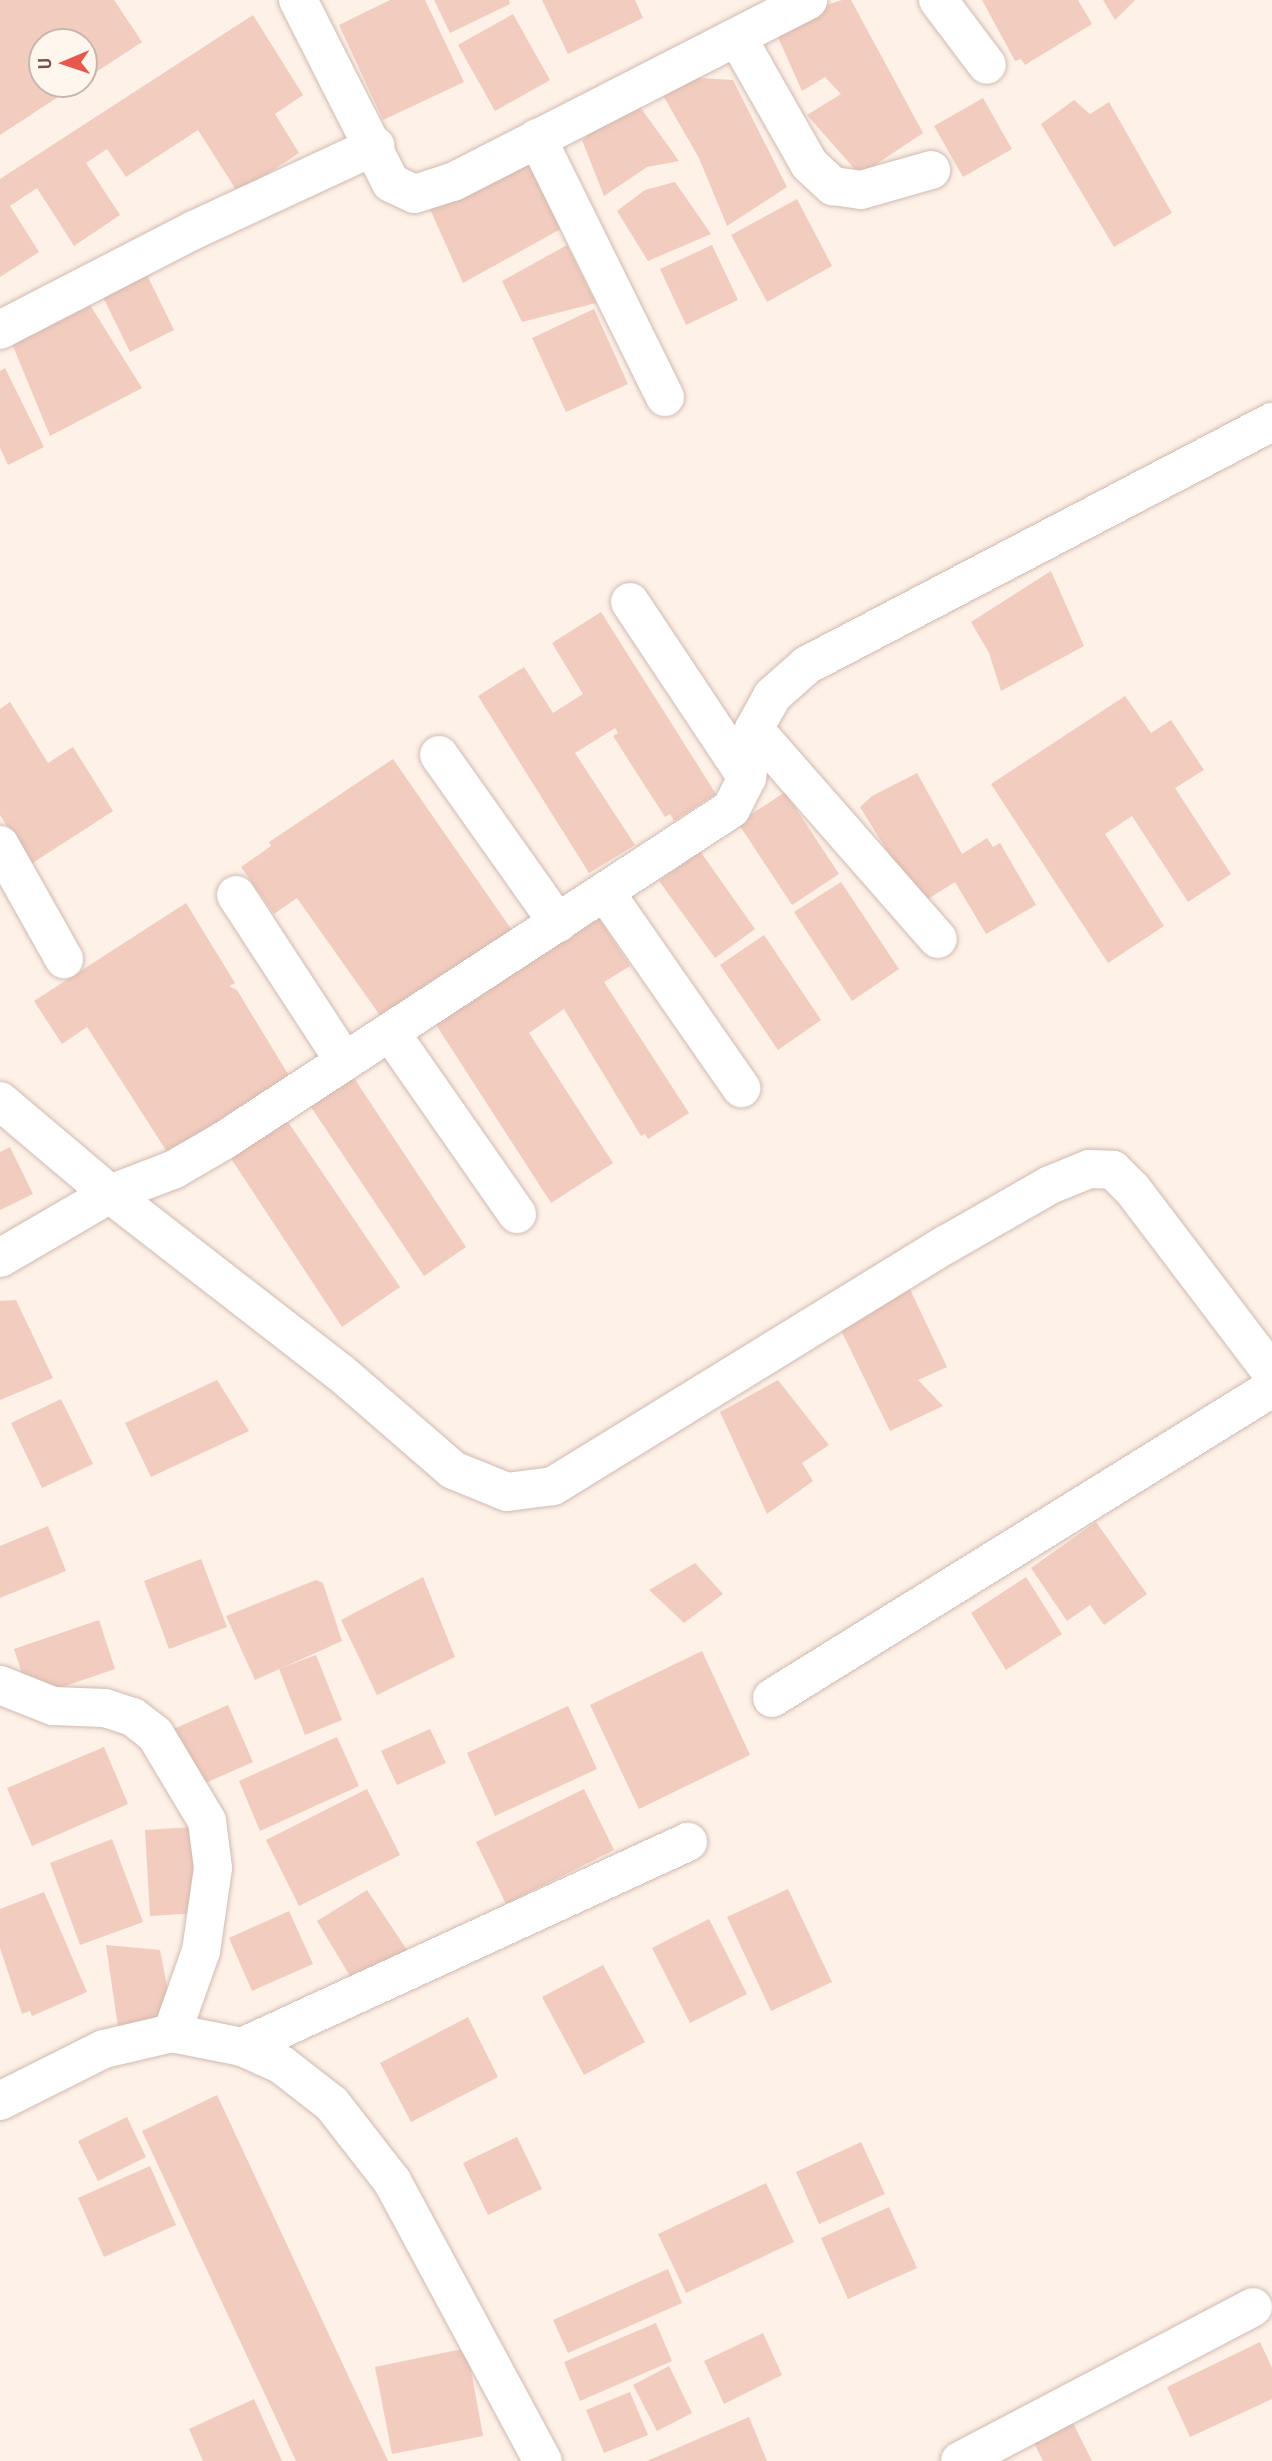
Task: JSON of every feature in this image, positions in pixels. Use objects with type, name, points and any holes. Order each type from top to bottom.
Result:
[{"type":"street","points":[[298,0],[375,146],[391,183],[415,194],[453,182],[808,0]]},
{"type":"street","points":[[938,0],[987,65]]},
{"type":"street","points":[[737,37],[809,164],[833,187],[861,190],[930,170]]},
{"type":"street","points":[[537,138],[665,397]]},
{"type":"street","points":[[0,330],[194,230],[375,146]]},
{"type":"street","points":[[0,1258],[110,1194],[173,1170],[345,1062],[731,810],[747,778],[754,729],[772,696],[807,665],[1272,422]]},
{"type":"street","points":[[630,602],[747,778]]},
{"type":"street","points":[[754,729],[938,939]]},
{"type":"street","points":[[439,755],[558,923]]},
{"type":"street","points":[[0,845],[64,959]]},
{"type":"street","points":[[605,892],[741,1088]]},
{"type":"street","points":[[236,895],[345,1062]]},
{"type":"street","points":[[390,1032],[517,1214]]},
{"type":"street","points":[[0,1101],[110,1194],[341,1373],[453,1470],[507,1492],[553,1486],[947,1244],[1050,1185],[1089,1169],[1113,1170],[1133,1191],[1272,1373]]},
{"type":"street","points":[[772,1698],[1272,1388]]},
{"type":"street","points":[[0,1685],[53,1706],[105,1708],[133,1717],[155,1734],[207,1821],[213,1868],[201,1951],[172,2033]]},
{"type":"street","points":[[242,2047],[688,1842]]},
{"type":"street","points":[[0,2101],[104,2049],[172,2033],[242,2047],[282,2065],[332,2104],[392,2181],[543,2461]]},
{"type":"street","points":[[960,2461],[1253,2306]]},
{"type":"building","points":[[0,0],[114,0],[142,42],[98,71],[98,28],[28,28],[28,98],[57,98],[0,135]]},
{"type":"building","points":[[390,0],[425,0],[464,82],[383,120],[339,25]]},
{"type":"building","points":[[434,0],[509,0],[510,4],[450,33]]},
{"type":"building","points":[[542,0],[635,0],[643,18],[568,54]]},
{"type":"building","points":[[851,0],[923,133],[860,175],[807,115],[841,94],[825,77],[802,91],[777,35],[820,7]]},
{"type":"building","points":[[982,0],[1078,0],[1092,24],[1025,65],[1021,59],[1015,61]]},
{"type":"building","points":[[1103,0],[1135,0],[1115,20]]},
{"type":"building","points":[[513,14],[550,80],[495,111],[458,45]]},
{"type":"building","points":[[253,15],[303,95],[275,114],[299,153],[238,193],[198,130],[126,177],[107,149],[86,163],[120,215],[74,246],[37,188],[10,206],[39,252],[0,277],[0,179]]},
{"type":"building","points":[[681,77],[733,80],[787,187],[727,226],[699,158],[657,85]]},
{"type":"building","points":[[633,97],[679,161],[647,167],[604,196],[582,140]]},
{"type":"building","points":[[983,98],[1012,149],[963,177],[934,126]]},
{"type":"building","points":[[1074,100],[1090,114],[1109,102],[1172,213],[1114,247],[1041,124]]},
{"type":"building","points":[[542,166],[568,225],[463,283],[430,209],[486,168]]},
{"type":"building","points":[[675,182],[711,234],[648,261],[617,211],[645,190]]},
{"type":"building","points":[[797,199],[832,266],[767,302],[731,235]]},
{"type":"building","points":[[567,245],[596,303],[522,322],[502,281]]},
{"type":"building","points":[[712,245],[738,300],[686,325],[660,269]]},
{"type":"building","points":[[143,267],[174,330],[130,352],[99,289]]},
{"type":"building","points":[[85,297],[142,388],[50,436],[8,334]]},
{"type":"building","points":[[594,309],[628,384],[566,412],[532,338]]},
{"type":"building","points":[[5,368],[44,447],[8,465],[0,448],[0,371]]},
{"type":"building","points":[[1051,571],[1084,646],[1001,691],[989,653],[971,622]]},
{"type":"building","points":[[601,612],[716,794],[674,821],[670,814],[665,817],[613,736],[618,733],[615,728],[575,753],[635,845],[589,873],[478,696],[524,667],[553,713],[583,694],[552,643]]},
{"type":"building","points":[[1125,696],[1151,733],[1171,720],[1204,770],[1175,788],[1231,874],[1188,902],[1132,816],[1105,834],[1164,926],[1108,963],[991,784]]},
{"type":"building","points":[[10,702],[48,763],[73,747],[113,811],[31,864],[0,815],[0,709]]},
{"type":"building","points":[[393,759],[514,933],[386,1024],[297,898],[274,914],[241,867],[271,846],[269,842]]},
{"type":"building","points":[[917,773],[962,854],[987,838],[993,847],[1000,843],[1036,905],[986,934],[955,882],[920,904],[860,807],[872,796]]},
{"type":"building","points":[[785,792],[839,874],[792,905],[738,823]]},
{"type":"building","points":[[700,851],[755,929],[715,958],[659,881]]},
{"type":"building","points":[[841,882],[899,969],[852,1001],[794,912]]},
{"type":"building","points":[[186,903],[235,983],[229,986],[237,990],[291,1079],[169,1155],[87,1027],[62,1044],[34,1001]]},
{"type":"building","points":[[596,914],[630,966],[604,982],[689,1113],[648,1139],[645,1134],[641,1136],[564,1009],[529,1033],[613,1163],[551,1203],[433,1020]]},
{"type":"building","points":[[764,935],[821,1020],[778,1050],[720,965]]},
{"type":"building","points":[[352,1075],[466,1247],[424,1276],[309,1104]]},
{"type":"building","points":[[286,1119],[400,1287],[342,1327],[230,1157]]},
{"type":"building","points":[[10,1147],[33,1194],[0,1210],[0,1152]]},
{"type":"building","points":[[905,1279],[947,1367],[918,1380],[943,1406],[890,1431],[834,1316]]},
{"type":"building","points":[[16,1300],[53,1378],[0,1400],[0,1301]]},
{"type":"building","points":[[217,1380],[249,1431],[151,1477],[125,1423]]},
{"type":"building","points":[[778,1380],[829,1445],[802,1463],[813,1481],[767,1514],[720,1412]]},
{"type":"building","points":[[61,1399],[93,1464],[42,1488],[11,1423]]},
{"type":"building","points":[[1096,1522],[1147,1594],[1104,1625],[1090,1605],[1067,1621],[1031,1568]]},
{"type":"building","points":[[48,1526],[66,1571],[0,1598],[0,1546]]},
{"type":"building","points":[[201,1559],[227,1627],[169,1649],[144,1581]]},
{"type":"building","points":[[695,1563],[723,1594],[684,1623],[649,1590]]},
{"type":"building","points":[[423,1577],[455,1657],[377,1695],[341,1620]]},
{"type":"building","points":[[1026,1577],[1062,1634],[1006,1670],[971,1613]]},
{"type":"building","points":[[316,1580],[323,1583],[342,1641],[255,1680],[226,1616]]},
{"type":"building","points":[[99,1620],[115,1669],[30,1698],[14,1649]]},
{"type":"building","points":[[702,1651],[750,1755],[639,1809],[590,1705]]},
{"type":"building","points":[[316,1655],[342,1720],[305,1735],[279,1669]]},
{"type":"building","points":[[228,1705],[253,1762],[194,1788],[169,1731]]},
{"type":"building","points":[[568,1706],[597,1769],[495,1816],[467,1753]]},
{"type":"building","points":[[430,1729],[446,1763],[397,1785],[381,1751]]},
{"type":"building","points":[[337,1737],[359,1786],[260,1831],[239,1781]]},
{"type":"building","points":[[104,1747],[128,1804],[32,1846],[7,1788]]},
{"type":"building","points":[[367,1789],[400,1855],[299,1906],[266,1840]]},
{"type":"building","points":[[584,1789],[614,1850],[506,1904],[476,1842]]},
{"type":"building","points":[[193,1827],[199,1913],[150,1916],[145,1830]]},
{"type":"building","points":[[112,1839],[143,1922],[80,1945],[50,1863]]},
{"type":"building","points":[[788,1889],[832,1982],[771,2011],[727,1917]]},
{"type":"building","points":[[367,1890],[409,1953],[353,1981],[317,1921]]},
{"type":"building","points":[[44,1892],[87,1992],[32,2016],[30,2011],[22,2014],[0,1948],[0,1909]]},
{"type":"building","points":[[289,1911],[313,1964],[252,1991],[229,1938]]},
{"type":"building","points":[[709,1919],[747,1994],[690,2023],[652,1948]]},
{"type":"building","points":[[106,1945],[160,1950],[173,2017],[119,2034]]},
{"type":"building","points":[[603,1965],[645,2042],[584,2075],[542,1997]]},
{"type":"building","points":[[468,2017],[498,2077],[411,2122],[380,2063]]},
{"type":"building","points":[[217,2095],[388,2461],[296,2461],[142,2131]]},
{"type":"building","points":[[127,2117],[146,2157],[98,2181],[78,2141]]},
{"type":"building","points":[[517,2137],[542,2189],[488,2215],[463,2163]]},
{"type":"building","points":[[861,2142],[885,2194],[819,2224],[796,2172]]},
{"type":"building","points":[[150,2166],[176,2225],[104,2257],[78,2198]]},
{"type":"building","points":[[766,2183],[794,2242],[686,2293],[658,2234]]},
{"type":"building","points":[[889,2207],[917,2268],[848,2299],[821,2238]]},
{"type":"building","points":[[668,2269],[682,2303],[568,2353],[553,2320]]},
{"type":"building","points":[[656,2323],[672,2361],[580,2401],[564,2362]]},
{"type":"building","points":[[763,2333],[782,2375],[724,2404],[704,2361]]},
{"type":"building","points":[[1260,2342],[1272,2368],[1272,2399],[1190,2437],[1167,2387]]},
{"type":"building","points":[[467,2348],[483,2436],[392,2454],[375,2367]]},
{"type":"building","points":[[669,2366],[692,2413],[657,2431],[633,2385]]},
{"type":"building","points":[[630,2392],[648,2435],[604,2453],[586,2410]]},
{"type":"building","points":[[254,2399],[282,2461],[203,2461],[189,2429]]},
{"type":"building","points":[[749,2417],[767,2461],[647,2461]]},
{"type":"building","points":[[1072,2421],[1092,2461],[1043,2461],[1033,2441]]}]
